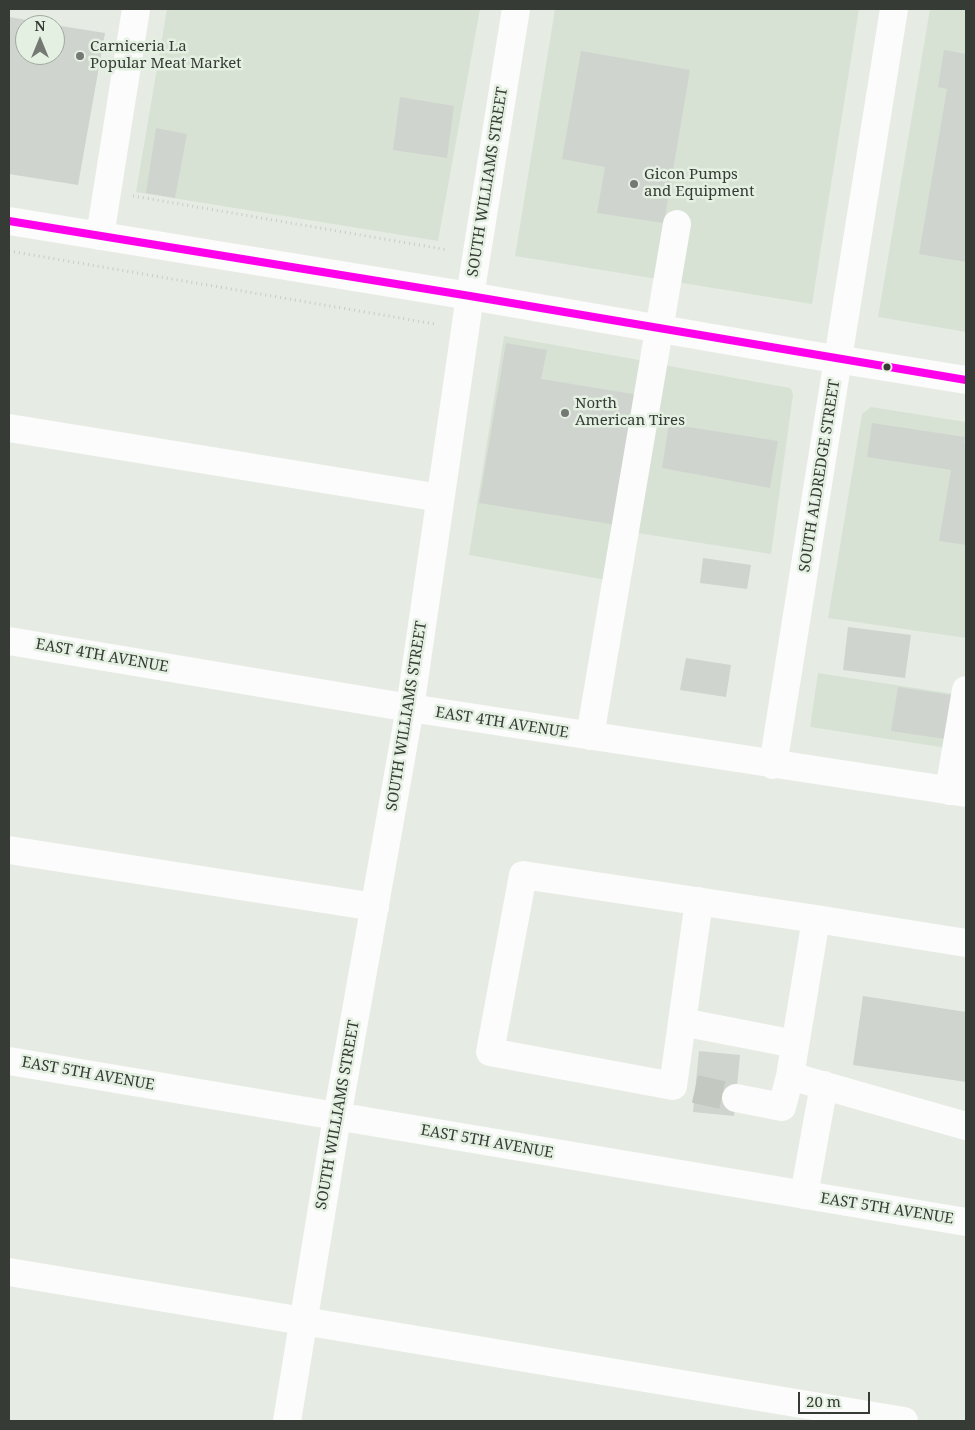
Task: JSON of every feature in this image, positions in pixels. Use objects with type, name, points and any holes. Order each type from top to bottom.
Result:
[{"type":"street","points":[[100,236],[136,9]]},
{"type":"street","name":"SOUTH WILLIAMS STREET","points":[[287,1421],[337,1117],[410,708],[470,296],[516,9]]},
{"type":"street","name":"SOUTH ALDREDGE STREET","points":[[773,765],[894,9]]},
{"type":"street","points":[[9,221],[470,296],[838,360],[966,380]]},
{"type":"street","points":[[590,736],[677,224]]},
{"type":"street","points":[[9,428],[440,498]]},
{"type":"street","name":"EAST 4TH AVENUE","points":[[9,640],[410,708],[958,792]]},
{"type":"street","points":[[958,792],[966,690]]},
{"type":"street","points":[[9,850],[375,907]]},
{"type":"street","points":[[699,902],[682,1022],[684,1088],[490,1052],[523,875],[816,919],[966,943]]},
{"type":"street","points":[[736,1098],[782,1108],[790,1076],[816,919]]},
{"type":"street","points":[[682,1022],[795,1044]]},
{"type":"street","name":"EAST 5TH AVENUE","points":[[9,1061],[966,1222]]},
{"type":"street","points":[[790,1076],[966,1126]]},
{"type":"street","points":[[804,1195],[824,1085]]},
{"type":"street","points":[[9,1272],[904,1421]]},
{"type":"path","points":[[107,191],[448,250]]},
{"type":"path","points":[[9,251],[434,324]]},
{"type":"shaded area","points":[[167,9],[480,9],[438,241],[136,192]]},
{"type":"shaded area","points":[[555,9],[859,9],[812,304],[515,256]]},
{"type":"shaded area","points":[[930,9],[966,9],[966,332],[878,317]]},
{"type":"shaded area","points":[[504,336],[645,361],[606,580],[469,555]]},
{"type":"shaded area","points":[[664,365],[790,388],[792,391],[793,395],[771,554],[637,533]]},
{"type":"shaded area","points":[[871,407],[966,422],[966,638],[828,618],[862,414]]},
{"type":"shaded area","points":[[818,673],[954,694],[947,748],[810,727]]},
{"type":"building","points":[[9,17],[15,18],[15,65],[65,65],[65,27],[105,33],[78,185],[9,174]]},
{"type":"building","points":[[944,50],[966,54],[966,262],[919,254],[947,89],[938,87]]},
{"type":"building","points":[[581,51],[690,70],[664,223],[597,213],[605,167],[562,159]]},
{"type":"building","points":[[400,97],[454,106],[447,158],[393,150]]},
{"type":"building","points":[[156,128],[187,134],[175,198],[146,193]]},
{"type":"building","points":[[506,343],[547,350],[541,379],[639,395],[617,525],[479,503]]},
{"type":"building","points":[[872,423],[965,437],[966,545],[939,541],[951,470],[867,457]]},
{"type":"building","points":[[669,424],[778,441],[770,488],[662,468]]},
{"type":"building","points":[[703,558],[751,565],[747,589],[700,583]]},
{"type":"building","points":[[848,627],[911,635],[905,678],[843,670]]},
{"type":"building","points":[[686,658],[731,665],[726,697],[680,690]]},
{"type":"building","points":[[898,687],[951,695],[945,739],[891,731]]},
{"type":"building","points":[[863,996],[966,1012],[966,1082],[853,1065]]},
{"type":"building","points":[[699,1051],[740,1055],[734,1116],[693,1112]]},
{"type":"tunnel","points":[[695,1089],[736,1098]]},
{"type":"transit line","points":[[9,221],[470,296],[966,380]]},
{"type":"place","name":"Carniceria La Popular Meat Market","points":[[80,56]]},
{"type":"place","name":"Gicon Pumps and Equipment","points":[[634,184]]},
{"type":"place","name":"North American Tires","points":[[565,413]]}]
